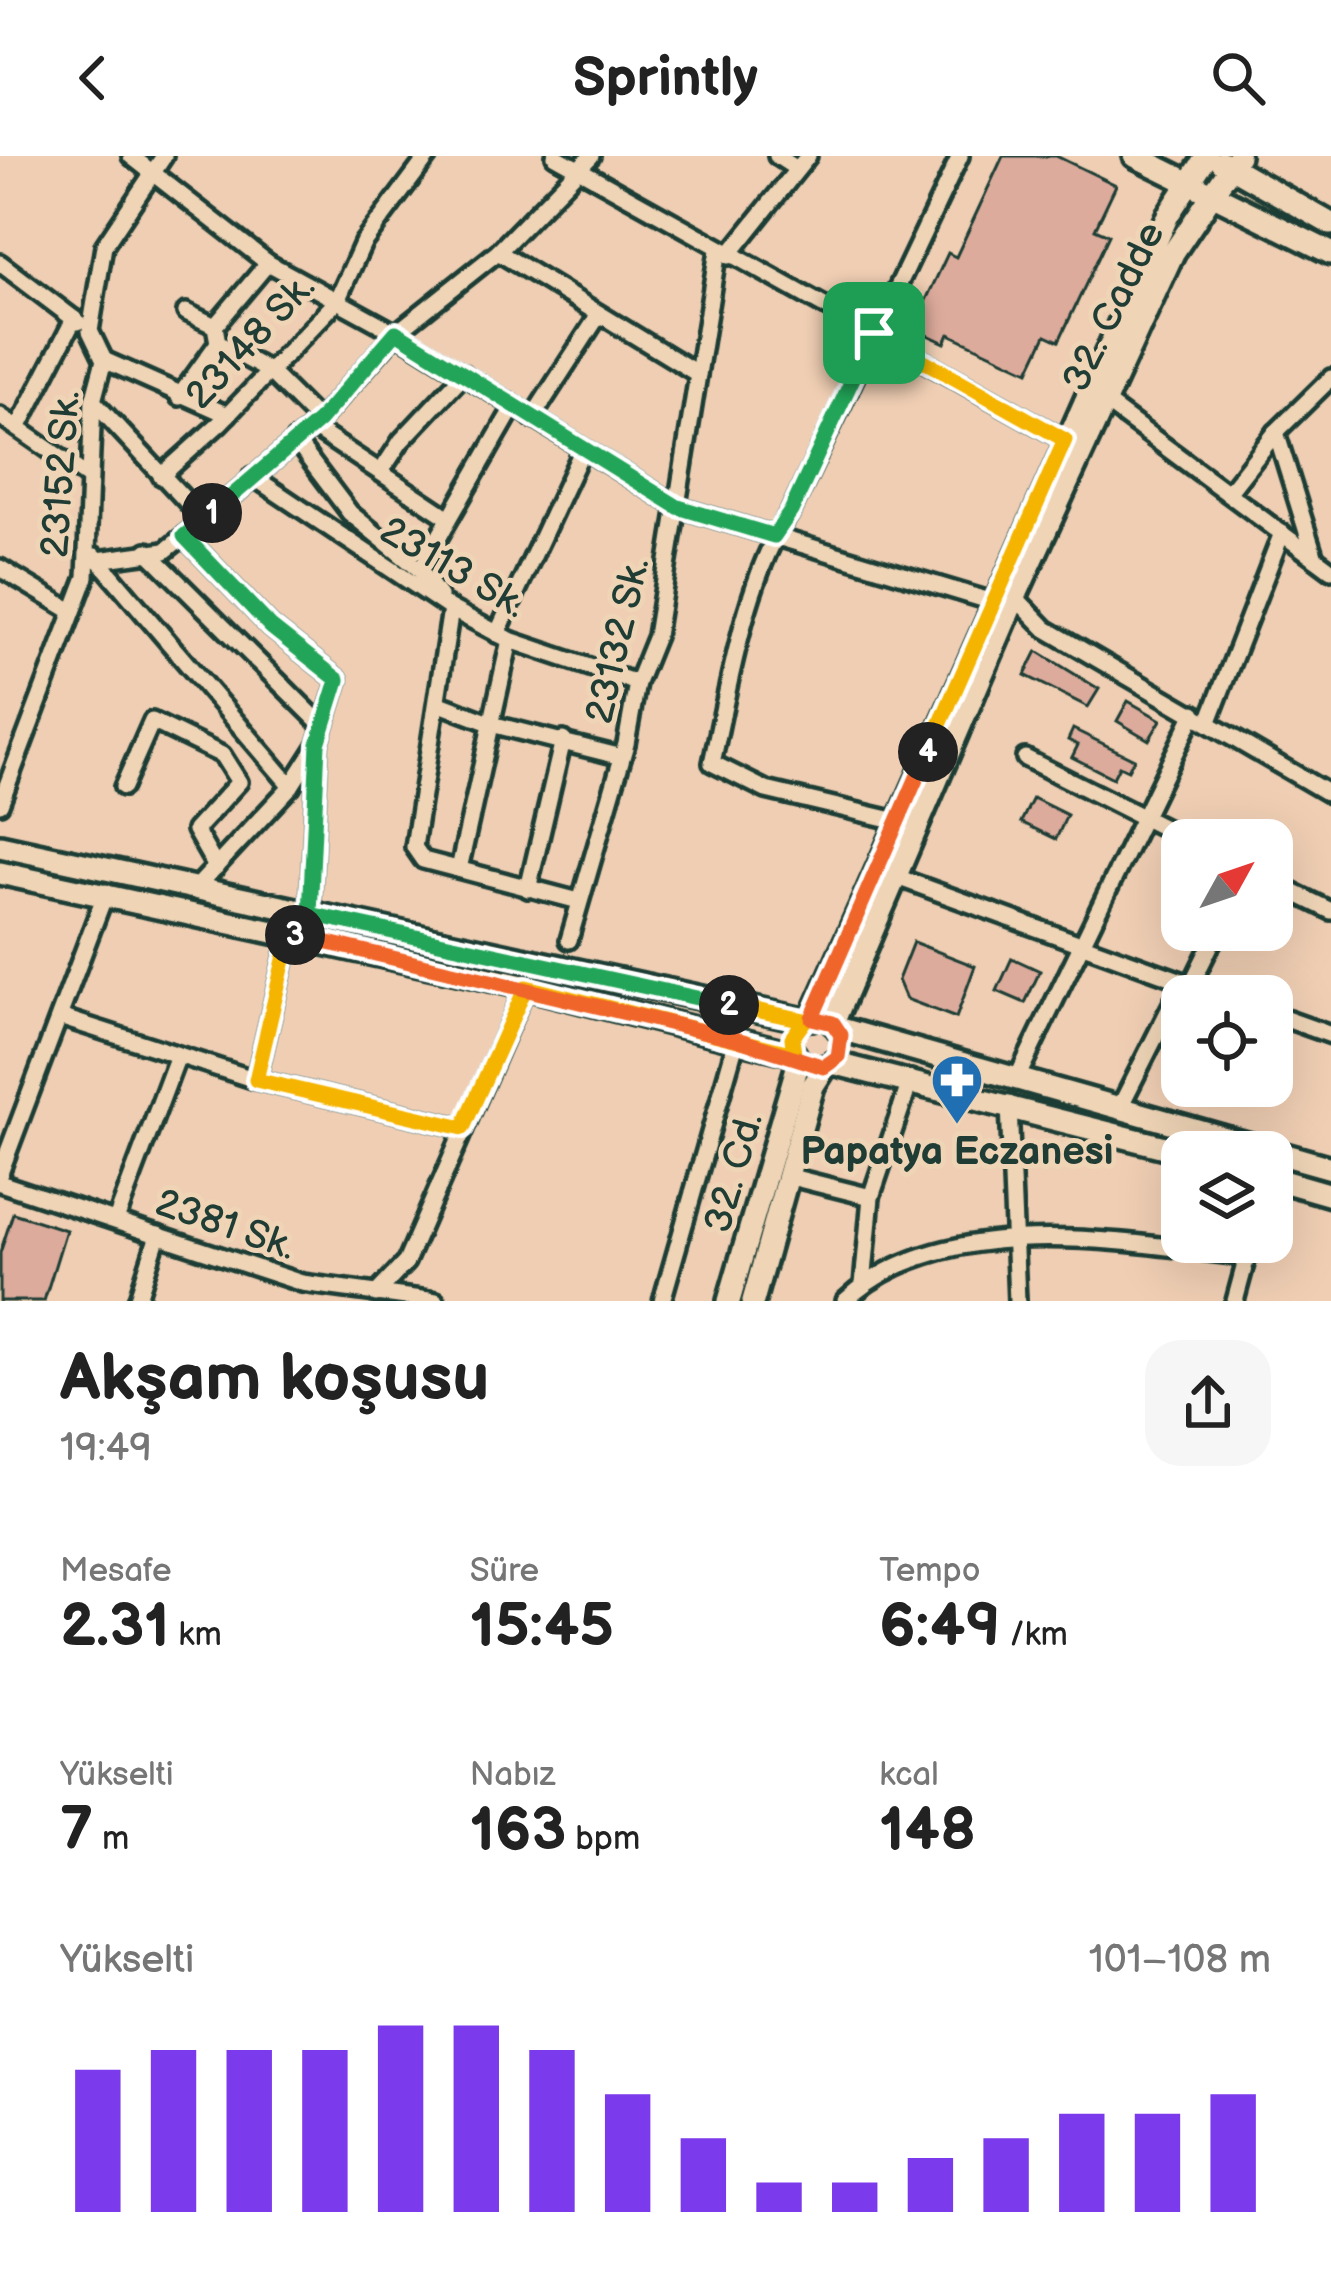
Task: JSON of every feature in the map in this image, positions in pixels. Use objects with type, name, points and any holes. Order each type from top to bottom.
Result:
[{"type":"main road","points":[[1208,156],[1241,162],[1331,226]]},
{"type":"main road","name":"32. Cadde","points":[[822,1022],[894,877],[1065,440],[1185,180],[1208,156]]},
{"type":"main road","points":[[1149,158],[1210,196],[1331,253]]},
{"type":"main road","points":[[1149,158],[1164,185],[1168,215]]},
{"type":"main road","points":[[1241,162],[1260,195],[1315,226],[1331,226]]},
{"type":"main road","name":"32. Cadde","points":[[822,1022],[897,820],[1004,599],[1105,402],[1173,253],[1210,196],[1241,162]]},
{"type":"main road","points":[[1173,253],[1194,204],[1210,196]]},
{"type":"main road","points":[[1190,228],[1208,215],[1243,209]]},
{"type":"main road","points":[[0,846],[822,1022],[1331,1168]]},
{"type":"main road","points":[[0,873],[106,892],[526,987],[797,1058],[911,1079],[1161,1146]]},
{"type":"main road","name":"32. Cd.","points":[[729,1301],[797,1058],[792,1038],[822,1022],[842,1050],[813,1086],[753,1301]]},
{"type":"main road","points":[[1293,1184],[1331,1195]]},
{"type":"street","points":[[130,156],[268,263],[396,332],[678,507],[1004,599],[1046,629],[1331,794]]},
{"type":"street","points":[[0,262],[90,331],[104,246],[164,156]]},
{"type":"street","name":"23148 Sk.","points":[[161,476],[228,415],[337,301],[363,243],[428,156]]},
{"type":"street","points":[[555,156],[1065,440]]},
{"type":"street","points":[[92,554],[165,551],[184,536],[316,424],[396,332],[498,252],[591,156]]},
{"type":"street","points":[[723,253],[803,162],[777,156]]},
{"type":"street","points":[[897,820],[766,790],[712,763],[733,668],[774,536],[791,511],[960,156]]},
{"type":"street","points":[[498,252],[698,374]]},
{"type":"street","name":"23132 Sk.","points":[[568,940],[622,757],[638,683],[656,636],[698,374],[723,253]]},
{"type":"street","points":[[179,397],[268,263]]},
{"type":"street","points":[[186,312],[269,371],[316,424],[448,518]]},
{"type":"street","points":[[532,418],[598,316]]},
{"type":"street","points":[[18,428],[74,319]]},
{"type":"street","name":"23152 Sk.","points":[[0,804],[92,554],[88,477],[93,401],[104,360],[90,331]]},
{"type":"street","points":[[104,360],[228,415]]},
{"type":"street","points":[[382,470],[401,441],[464,374]]},
{"type":"street","points":[[1228,493],[1276,432],[1328,385]]},
{"type":"street","points":[[93,401],[204,520]]},
{"type":"street","points":[[1105,402],[1331,570]]},
{"type":"street","points":[[420,571],[514,406]]},
{"type":"street","points":[[0,416],[88,477]]},
{"type":"street","points":[[1276,432],[1315,558]]},
{"type":"street","points":[[295,440],[350,513],[420,571],[446,604],[440,704],[414,847],[423,860],[579,901]]},
{"type":"street","points":[[459,869],[495,725],[504,637],[583,449]]},
{"type":"street","name":"23113 Sk.","points":[[252,476],[404,581],[504,637],[638,683]]},
{"type":"street","points":[[1018,1076],[1143,817],[1201,717],[1282,533]]},
{"type":"street","points":[[184,536],[271,627],[338,680],[318,744],[310,914]]},
{"type":"street","points":[[147,550],[323,726]]},
{"type":"street","points":[[92,554],[112,583],[291,785]]},
{"type":"street","points":[[0,568],[70,610]]},
{"type":"street","points":[[440,704],[495,725],[622,757]]},
{"type":"street","points":[[123,787],[152,722],[221,755],[239,782],[195,830],[216,867]]},
{"type":"street","points":[[528,889],[563,740]]},
{"type":"street","points":[[195,889],[291,785],[318,744]]},
{"type":"street","points":[[1025,758],[1161,826]]},
{"type":"street","points":[[894,877],[1164,975]]},
{"type":"street","points":[[0,1173],[106,892]]},
{"type":"street","points":[[1293,892],[1331,911]]},
{"type":"street","points":[[256,1080],[290,934]]},
{"type":"street","points":[[376,1294],[406,1262],[526,987]]},
{"type":"street","points":[[60,1017],[256,1080],[463,1128]]},
{"type":"street","points":[[1293,1022],[1331,1036]]},
{"type":"street","points":[[1120,1107],[1161,1031]]},
{"type":"street","points":[[662,1301],[736,1039]]},
{"type":"street","points":[[116,1220],[177,1058]]},
{"type":"street","points":[[863,1285],[872,1197],[911,1079]]},
{"type":"street","points":[[1009,1104],[1017,1301]]},
{"type":"street","points":[[787,1176],[872,1197]]},
{"type":"street","name":"2381 Sk.","points":[[0,1183],[158,1235],[302,1292],[436,1301]]},
{"type":"street","points":[[136,1301],[158,1235]]},
{"type":"street","points":[[845,1301],[863,1285],[931,1256],[1012,1237],[1161,1244]]},
{"type":"street","points":[[1235,1301],[1245,1263]]},
{"type":"building","points":[[1003,156],[1056,156],[1116,185],[1095,229],[1109,235],[1059,341],[1046,335],[1029,371],[949,334],[945,343],[913,328],[948,253],[956,257]]},
{"type":"building","points":[[1037,651],[1099,689],[1088,707],[1025,675]]},
{"type":"building","points":[[1128,701],[1161,720],[1149,740],[1117,721]]},
{"type":"building","points":[[1073,729],[1134,759],[1128,770],[1119,766],[1113,778],[1072,757],[1078,745],[1068,740]]},
{"type":"building","points":[[1033,798],[1067,815],[1056,839],[1021,822]]},
{"type":"building","points":[[913,942],[975,966],[956,1018],[906,999],[898,980]]},
{"type":"building","points":[[1012,958],[1040,971],[1025,1003],[997,991]]},
{"type":"building","points":[[13,1213],[66,1230],[44,1301],[0,1301],[0,1253]]},
{"type":"place","name":"Papatya Eczanesi","points":[[957,1126]]},
{"type":"route","points":[[874,333],[791,511],[774,536],[678,507],[396,332],[319,421],[184,536],[271,627],[338,680],[318,744],[310,914],[805,1020],[794,1031],[794,1054],[526,987],[463,1128],[256,1080],[290,934],[518,985],[736,1039],[794,1054],[807,1066],[824,1067],[838,1057],[842,1050],[838,1028],[826,1019],[812,1018],[1065,440],[874,333]]}]
